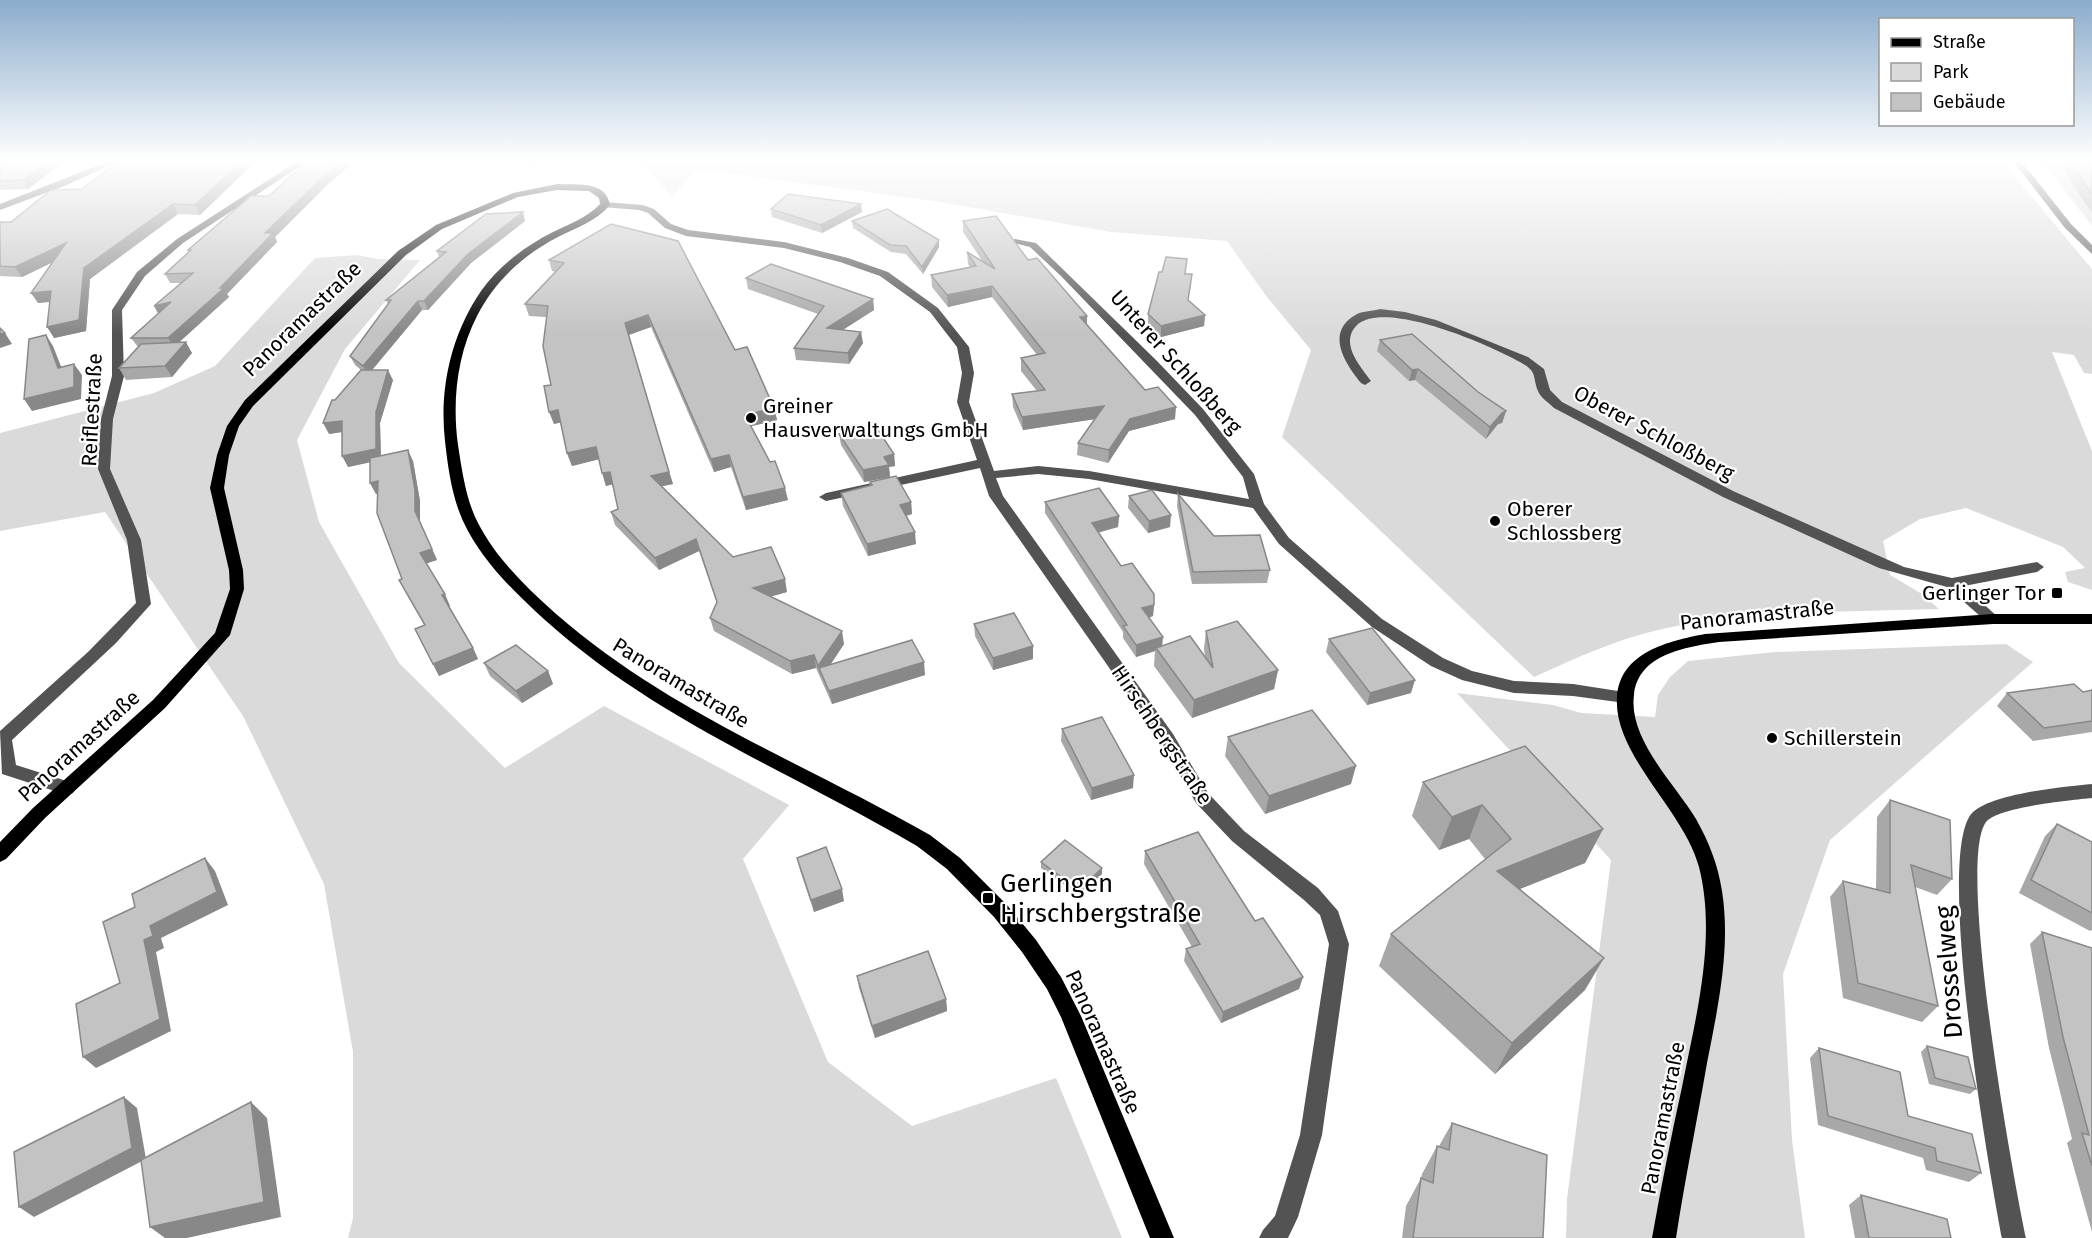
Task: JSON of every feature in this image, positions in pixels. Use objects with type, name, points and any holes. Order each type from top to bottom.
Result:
[{"type":"main road","name":"Panoramastraße","points":[[0,854],[19,832],[159,704],[209,652],[222,635],[237,589],[236,570],[216,488],[223,455],[233,426],[249,403],[402,253],[440,227],[458,219]]},
{"type":"main road","name":"Panoramastraße","points":[[587,219],[537,244],[510,264],[488,289],[467,322],[453,369],[448,408],[458,479],[470,521],[512,581],[589,651],[623,677],[651,696],[735,743],[881,816],[934,847],[988,898],[1024,939],[1055,984],[1162,1238]]},
{"type":"main road","name":"Panoramastraße","points":[[1664,1238],[1708,1003],[1717,930],[1708,865],[1696,833],[1642,752],[1629,722],[1624,697],[1630,678],[1641,663],[1654,654],[1693,640],[1993,619],[2092,619]]},
{"type":"street","name":"Reiflestraße","points":[[66,788],[8,769],[3,738],[45,697],[88,663],[119,633],[144,603],[134,540],[104,469],[107,419],[118,376],[117,310],[141,274],[180,241],[214,219]]},
{"type":"street","name":"Hirschbergstraße","points":[[660,219],[668,226],[686,233],[784,245],[844,260],[884,274],[934,310],[963,346],[968,373],[963,402],[996,496],[1167,738],[1202,798],[1238,836],[1311,894],[1328,911],[1339,944],[1311,1135],[1286,1217],[1281,1229],[1271,1238]]},
{"type":"street","points":[[2062,219],[2092,250]]},
{"type":"street","name":"Unterer Schloßberg","points":[[1015,242],[1033,245],[1065,274],[1199,412],[1249,477],[1257,505],[1284,541],[1316,572],[1377,623],[1437,662],[1468,675],[1514,687],[1573,690],[1624,697]]},
{"type":"street","name":"Oberer Schloßberg","points":[[1365,381],[1344,352],[1345,336],[1350,325],[1360,317],[1380,313],[1426,319],[1524,359],[1543,375],[1544,391],[1558,405],[1718,490],[1884,565],[1952,583]]},
{"type":"street","points":[[826,497],[986,469],[1038,470],[1089,475],[1257,505]]},
{"type":"street","points":[[1952,583],[2037,567]]},
{"type":"street","points":[[1952,583],[1993,619]]},
{"type":"street","name":"Drosselweg","points":[[2014,1238],[1991,1114],[1976,1011],[1970,900],[1972,834],[1977,819],[1990,810],[2033,799],[2092,791]]},
{"type":"green space","points":[[1035,219],[2050,219],[2092,269],[2092,374],[2084,373],[2074,355],[2052,352],[2092,451],[2092,590],[2068,582],[2065,572],[2085,568],[2063,547],[1966,508],[1920,519],[1883,541],[1890,575],[1922,594],[1939,609],[1765,615],[1696,623],[1629,638],[1534,677],[1282,437],[1311,350],[1267,297],[1227,241],[1111,232]]},
{"type":"green space","points":[[357,255],[378,259],[420,260],[345,349],[297,440],[319,522],[399,663],[505,768],[604,706],[789,805],[743,859],[828,1062],[912,1126],[1056,1078],[1122,1238],[348,1238],[353,1218],[353,1052],[324,884],[243,716],[105,512],[0,531],[0,433],[154,393],[215,366],[315,258]]},
{"type":"green space","points":[[2006,644],[2033,662],[1830,840],[1783,974],[1792,1140],[1805,1238],[1566,1238],[1567,1199],[1611,860],[1457,693],[1553,705],[1581,713],[1655,717],[1658,695],[1670,677],[1688,661],[1775,652]]},
{"type":"building","points":[[15,219],[152,219],[84,268],[79,320],[47,327],[51,291],[31,293],[66,243],[15,267],[0,266],[0,222],[11,222]]},
{"type":"building","points":[[224,219],[280,219],[265,233],[273,233],[220,288],[224,288],[168,338],[131,338],[171,302],[154,306],[193,273],[165,274],[191,250],[188,250]]},
{"type":"building","points":[[480,219],[514,219],[468,254],[424,301],[418,301],[363,366],[350,356],[391,300],[386,300],[446,252],[437,251]]},
{"type":"building","points":[[802,219],[833,219],[821,225]]},
{"type":"building","points":[[858,219],[903,219],[939,240],[922,267],[906,246],[890,245],[852,221]]},
{"type":"building","points":[[998,219],[1028,260],[1037,258],[1087,316],[1080,317],[1145,390],[1158,387],[1176,407],[1130,419],[1109,450],[1078,443],[1104,406],[1022,417],[1012,394],[1045,390],[1021,358],[1045,353],[992,286],[947,295],[931,275],[976,266],[967,252],[995,269],[963,221]]},
{"type":"building","points":[[611,224],[678,241],[735,350],[747,347],[774,408],[745,415],[770,462],[775,461],[785,488],[743,497],[729,455],[711,459],[648,315],[625,323],[669,472],[651,476],[733,557],[771,547],[785,579],[753,588],[842,631],[818,666],[814,655],[790,661],[710,618],[717,602],[696,539],[655,558],[611,512],[618,509],[610,472],[602,473],[596,447],[567,453],[558,410],[549,412],[544,386],[551,385],[543,346],[548,306],[525,304],[564,263],[549,260]]},
{"type":"building","points":[[1166,257],[1187,259],[1185,274],[1192,274],[1188,300],[1205,315],[1161,326],[1148,314],[1159,272],[1162,272]]},
{"type":"building","points":[[771,264],[873,299],[827,328],[861,332],[848,353],[794,348],[824,306],[746,278]]},
{"type":"building","points":[[1412,334],[1478,392],[1506,411],[1490,427],[1418,369],[1412,370],[1380,340]]},
{"type":"building","points":[[46,335],[58,368],[74,364],[74,387],[24,399],[29,339]]},
{"type":"building","points":[[186,342],[165,366],[119,368],[141,344]]},
{"type":"building","points":[[361,370],[388,370],[376,412],[376,449],[342,456],[342,421],[323,423],[332,400],[335,400]]},
{"type":"building","points":[[874,424],[894,454],[884,457],[889,465],[863,470],[839,434]]},
{"type":"building","points":[[408,450],[415,490],[415,511],[432,549],[420,553],[445,594],[442,595],[473,648],[433,664],[415,629],[425,625],[399,580],[402,579],[377,513],[378,481],[370,483],[370,458]]},
{"type":"building","points":[[896,476],[911,502],[900,505],[915,532],[867,544],[841,493],[872,485],[870,482]]},
{"type":"building","points":[[1099,488],[1119,516],[1092,523],[1121,566],[1132,563],[1154,594],[1154,605],[1142,608],[1163,637],[1136,645],[1123,626],[1127,625],[1045,502]]},
{"type":"building","points":[[1152,490],[1171,515],[1149,521],[1129,496]]},
{"type":"building","points":[[1178,494],[1214,536],[1260,535],[1270,570],[1193,572]]},
{"type":"building","points":[[1014,613],[1033,646],[993,658],[974,624]]},
{"type":"building","points":[[1237,621],[1278,670],[1194,700],[1156,648],[1190,636],[1213,668],[1206,631]]},
{"type":"building","points":[[1372,628],[1415,680],[1370,693],[1329,639]]},
{"type":"building","points":[[912,640],[924,662],[829,691],[819,668]]},
{"type":"building","points":[[516,645],[548,671],[516,691],[484,663]]},
{"type":"building","points":[[2074,684],[2083,692],[2092,690],[2092,721],[2044,728],[2007,693]]},
{"type":"building","points":[[1312,710],[1356,766],[1269,796],[1228,737]]},
{"type":"building","points":[[1102,717],[1134,775],[1092,788],[1062,729]]},
{"type":"building","points":[[1525,746],[1603,829],[1497,871],[1604,958],[1512,1043],[1391,934],[1511,839],[1482,805],[1452,817],[1423,782]]},
{"type":"building","points":[[1890,800],[1950,820],[1952,879],[1911,865],[1938,1006],[1858,983],[1843,881],[1890,893]]},
{"type":"building","points":[[2057,824],[2092,842],[2092,913],[2031,880]]},
{"type":"building","points":[[1198,832],[1255,921],[1263,918],[1303,977],[1223,1012],[1186,949],[1200,944],[1145,851]]},
{"type":"building","points":[[1065,840],[1102,868],[1079,890],[1041,862]]},
{"type":"building","points":[[826,847],[842,889],[811,900],[797,858]]},
{"type":"building","points":[[205,858],[217,892],[150,926],[153,936],[144,940],[160,1019],[83,1057],[76,1004],[120,983],[103,922],[135,907],[132,894]]},
{"type":"building","points":[[2042,932],[2092,948],[2092,1166],[2082,1133],[2089,1135],[2063,1037]]},
{"type":"building","points":[[928,951],[946,999],[872,1026],[857,976]]},
{"type":"building","points":[[1927,1046],[1968,1057],[1976,1089],[1935,1078]]},
{"type":"building","points":[[1819,1048],[1900,1072],[1908,1116],[1972,1134],[1981,1173],[1937,1161],[1935,1148],[1828,1116]]},
{"type":"building","points":[[124,1097],[132,1148],[19,1207],[14,1152]]},
{"type":"building","points":[[251,1102],[264,1202],[150,1227],[141,1160]]},
{"type":"building","points":[[1452,1123],[1547,1155],[1543,1238],[1413,1238],[1421,1178],[1433,1183],[1437,1146],[1449,1150]]},
{"type":"building","points":[[1861,1195],[1947,1219],[1951,1238],[1869,1238]]},
{"type":"place","name":"Greiner Hausverwaltungs GmbH","points":[[751,418]]},
{"type":"place","name":"Oberer Schlossberg","points":[[1495,521]]},
{"type":"place","name":"Gerlinger Tor","points":[[2057,593]]},
{"type":"place","name":"Schillerstein","points":[[1772,738]]},
{"type":"place","name":"Gerlingen Hirschbergstraße","points":[[988,898]]}]
